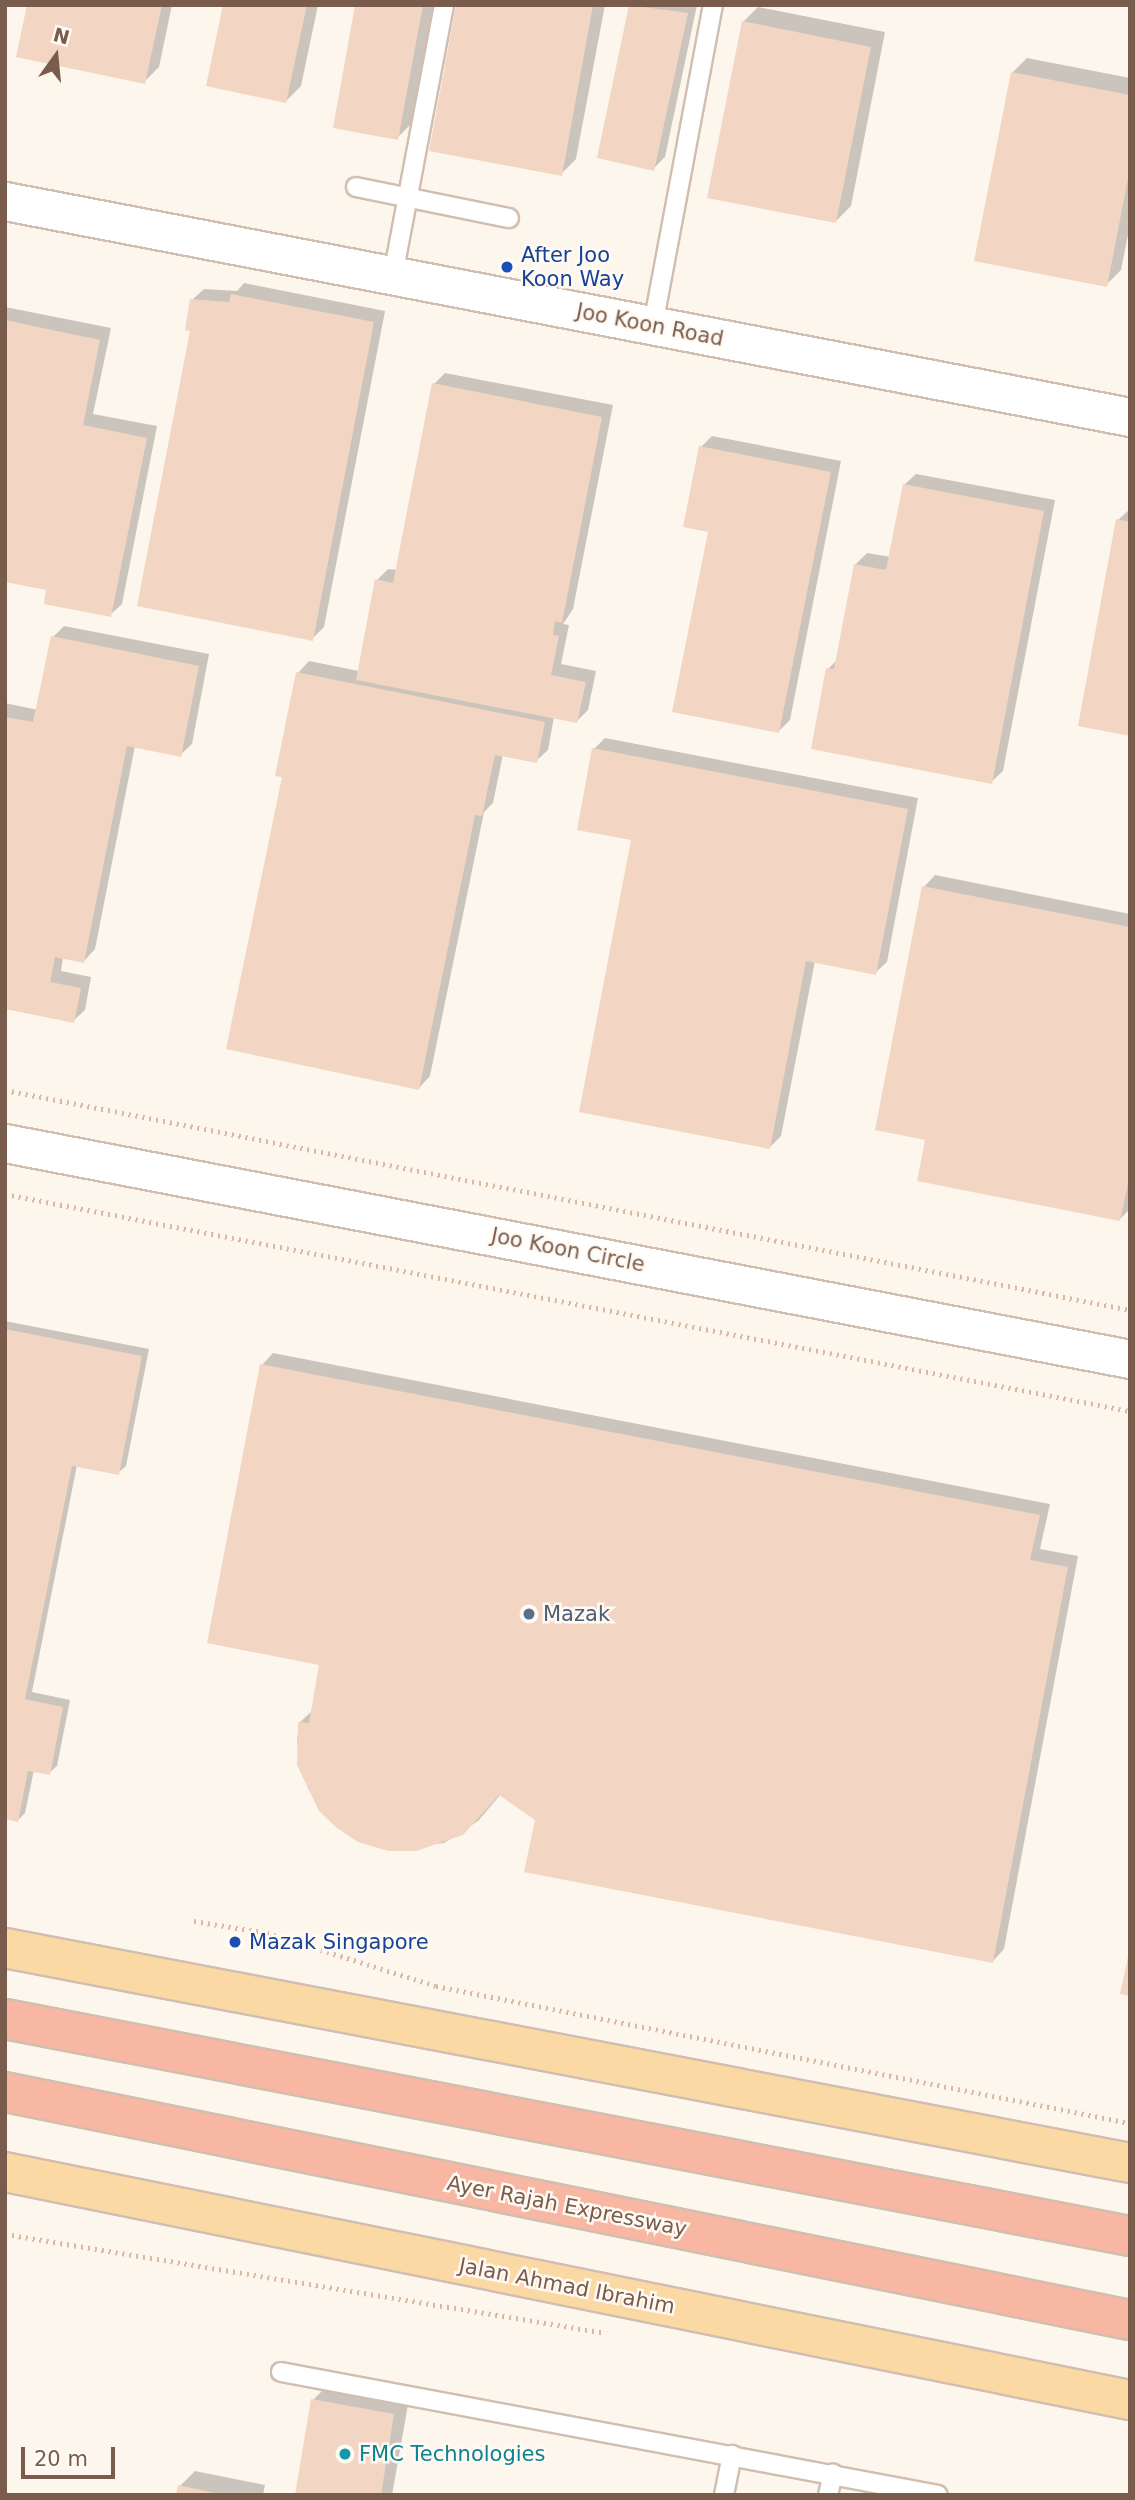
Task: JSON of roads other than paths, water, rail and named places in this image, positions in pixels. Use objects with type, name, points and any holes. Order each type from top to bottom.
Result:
[{"type":"highway","points":[[5,2019],[1130,2236]]},
{"type":"highway","name":"Ayer Rajah Expressway","points":[[5,2092],[1130,2320]]},
{"type":"main road","points":[[5,1948],[1130,2163]]},
{"type":"main road","name":"Jalan Ahmad Ibrahim","points":[[5,2172],[1130,2400]]},
{"type":"street","name":"Joo Koon Road","points":[[5,201],[1130,417]]},
{"type":"street","name":"Joo Koon Circle","points":[[5,1143],[1130,1359]]},
{"type":"lane","points":[[393,275],[444,5]]},
{"type":"lane","points":[[653,325],[713,5]]},
{"type":"lane","points":[[356,187],[509,218]]},
{"type":"lane","points":[[281,2372],[833,2474],[906,2492],[938,2495]]},
{"type":"lane","points":[[724,2495],[732,2455]]},
{"type":"lane","points":[[828,2495],[833,2474]]},
{"type":"place","name":"After Joo Koon Way","points":[[507,267]]},
{"type":"place","name":"Mazak","points":[[529,1614]]},
{"type":"place","name":"Mazak Singapore","points":[[235,1942]]},
{"type":"place","name":"FMC Technologies","points":[[345,2454]]}]
